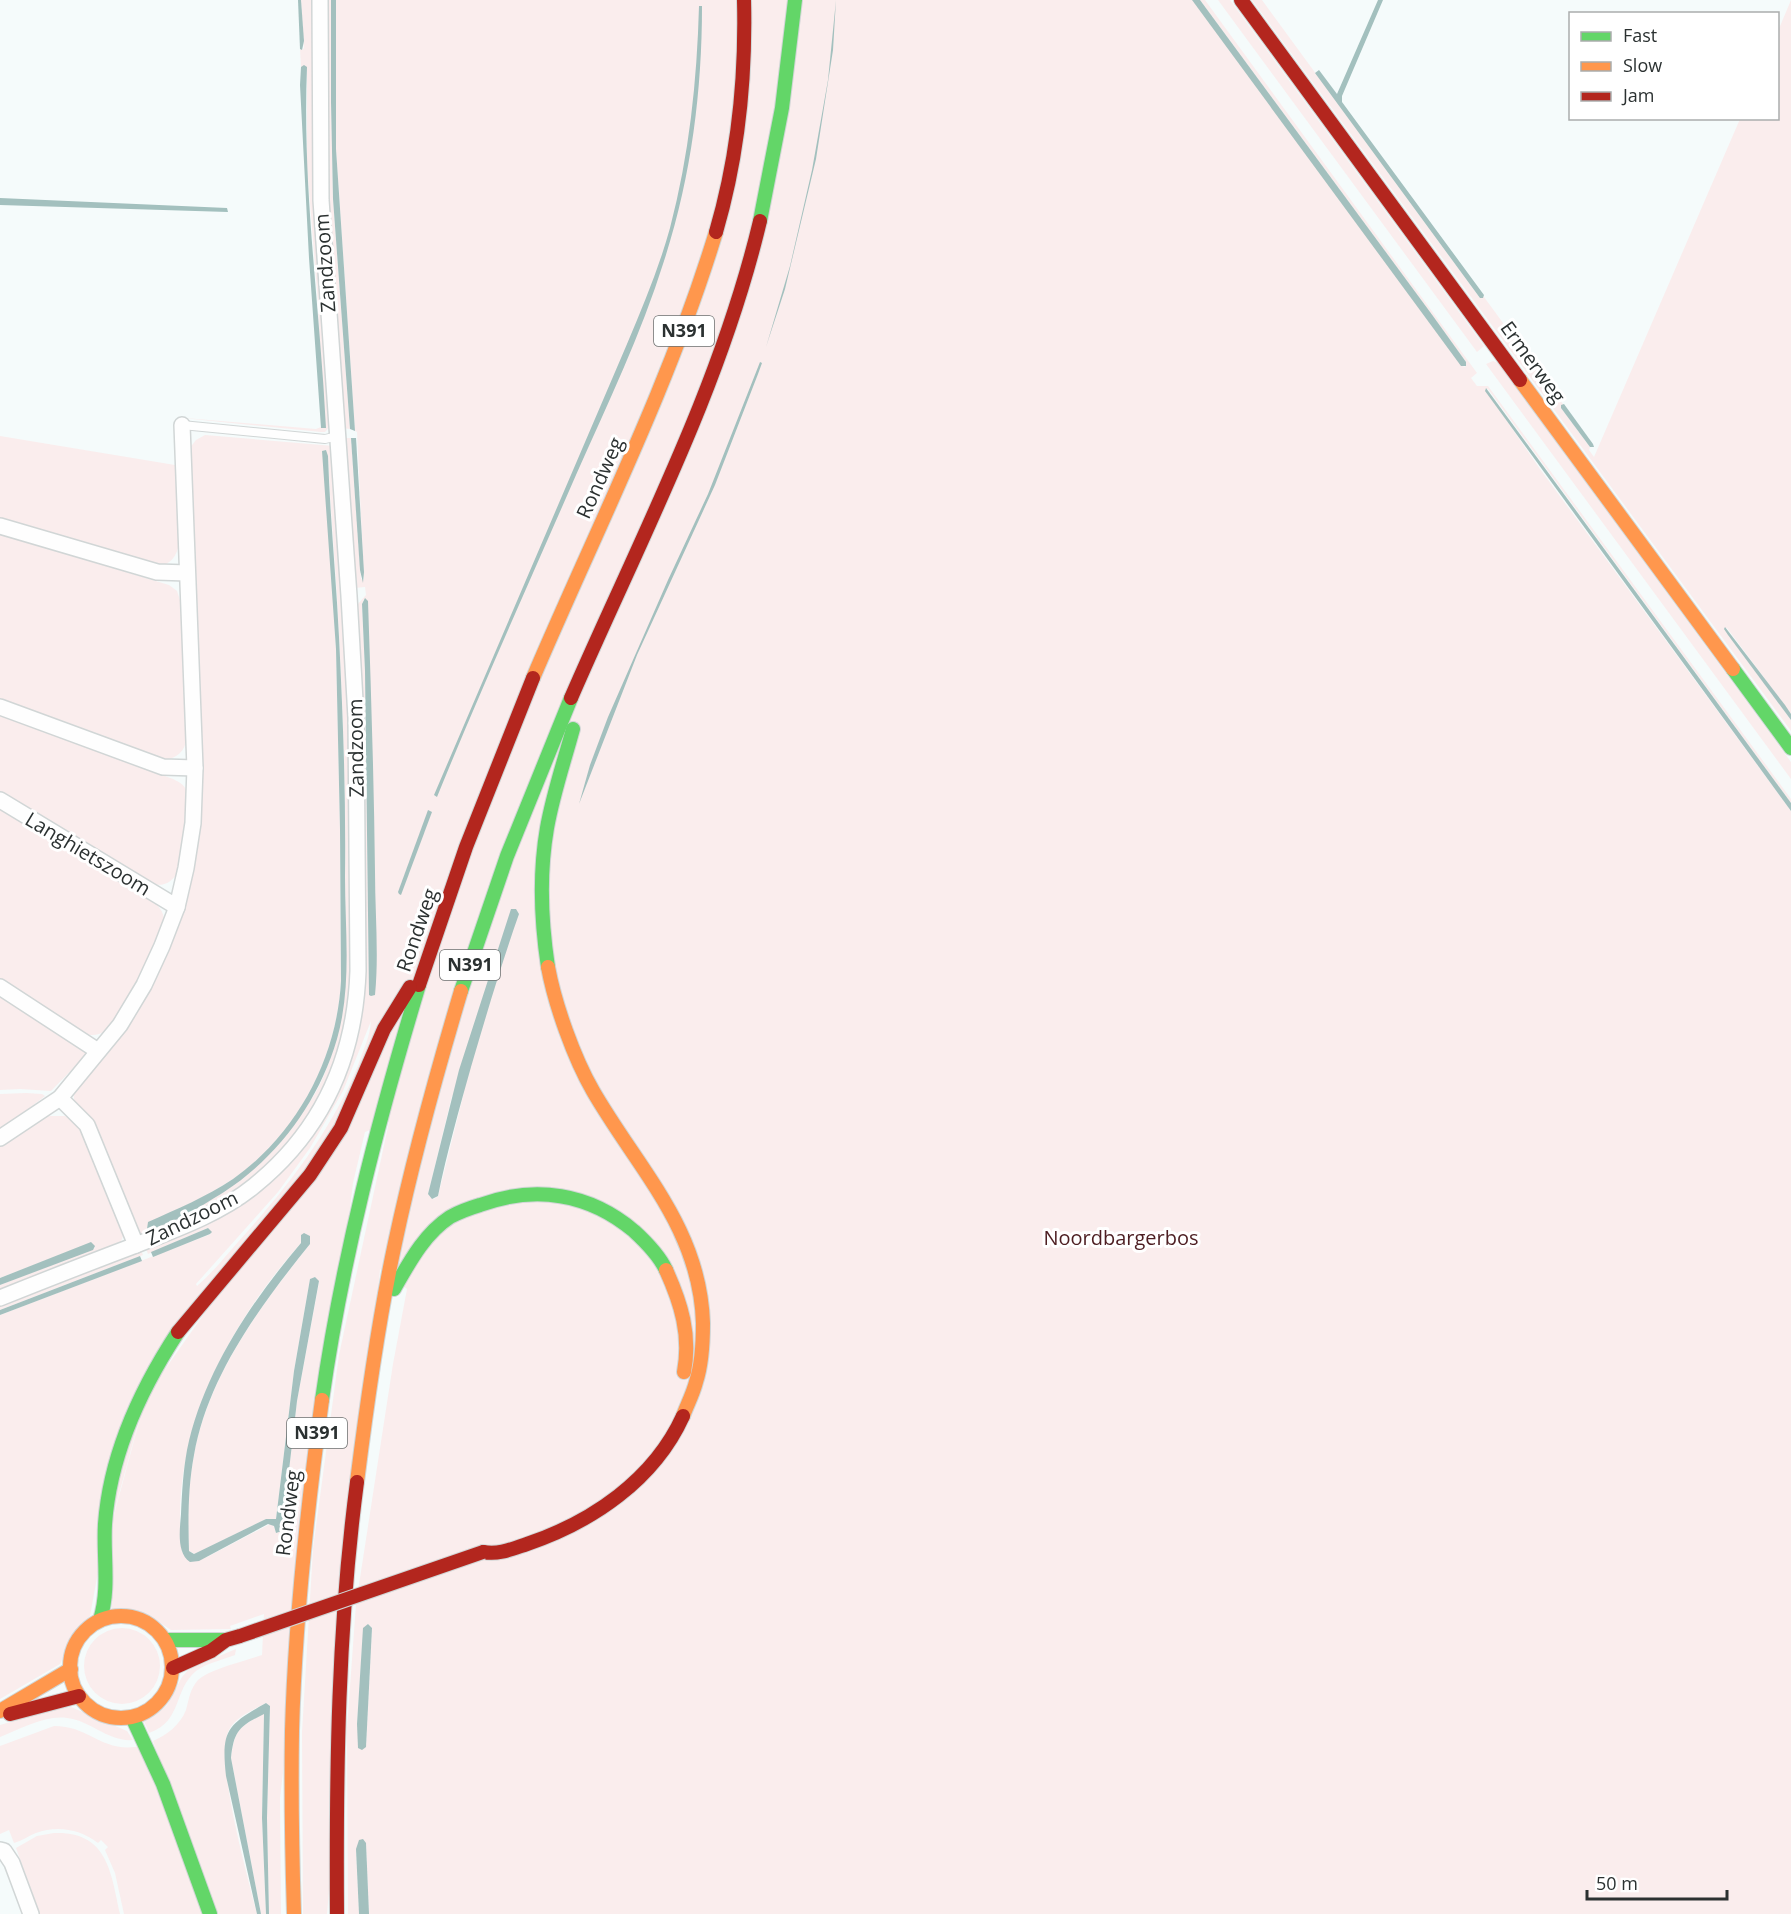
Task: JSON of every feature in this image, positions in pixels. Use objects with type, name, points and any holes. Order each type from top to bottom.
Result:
[{"type":"main road","name":"Rondweg","points":[[294,1914],[293,1706],[301,1569],[323,1388],[349,1247],[366,1173],[425,964],[491,784],[670,364],[704,273],[721,213],[742,101],[745,57],[744,0]]},
{"type":"main road","name":"N391","points":[[337,1914],[337,1719],[346,1580],[382,1310],[421,1137],[441,1059],[473,955],[507,858],[599,634],[653,518],[704,398],[743,287],[761,221],[775,151],[788,68],[795,0]]},
{"type":"main road","name":"Ermerweg","points":[[1242,0],[1791,748]]},
{"type":"main road","name":"N391","points":[[173,1668],[233,1638],[491,1549],[567,1528],[600,1510],[636,1481],[669,1443],[687,1410],[704,1345],[703,1304],[699,1279],[685,1238],[656,1185],[592,1088],[577,1059],[551,986],[541,909],[547,830],[599,634]]},
{"type":"main road","name":"N391","points":[[100,1620],[105,1601],[105,1523],[109,1498],[124,1438],[147,1382],[175,1335],[192,1312],[289,1203],[333,1141],[362,1083],[385,1027],[425,964]]},
{"type":"main road","name":"N391","points":[[382,1310],[410,1260],[428,1236],[450,1217],[486,1200],[526,1192],[574,1197],[606,1210],[641,1235],[664,1264],[674,1284],[686,1327],[685,1367],[681,1386],[669,1416],[653,1442],[613,1484],[589,1501],[559,1518],[491,1549]]},
{"type":"main road","points":[[115,1616],[130,1616],[150,1625],[166,1640],[173,1668],[170,1685],[161,1700],[148,1711],[132,1717],[107,1716],[96,1711],[79,1696],[73,1682],[71,1657],[78,1640],[90,1626],[100,1620],[115,1616]]},
{"type":"main road","name":"N391","points":[[166,1640],[233,1638]]},
{"type":"main road","points":[[0,1711],[71,1669]]},
{"type":"main road","points":[[0,1716],[79,1696]]},
{"type":"main road","points":[[132,1717],[159,1775],[210,1914]]},
{"type":"street","name":"Zandzoom","points":[[0,1298],[202,1217],[254,1187],[284,1159],[308,1129],[330,1094],[350,1037],[357,998],[358,971],[356,718],[321,200],[320,0]]},
{"type":"street","name":"Langhietszoom","points":[[0,1138],[60,1098],[120,1025],[144,985],[177,907],[193,823],[195,768],[182,425]]},
{"type":"street","points":[[0,526],[157,572],[187,573]]},
{"type":"street","points":[[0,707],[163,767],[195,768]]},
{"type":"street","name":"Langhietszoom","points":[[0,800],[177,907]]},
{"type":"street","points":[[0,987],[98,1051]]},
{"type":"street","points":[[60,1098],[87,1125],[136,1245]]},
{"type":"street","points":[[0,1850],[4,1851],[12,1863],[31,1914]]},
{"type":"lane","name":"Langhietszoom","points":[[182,425],[325,439],[338,436]]},
{"type":"green space","points":[[301,0],[316,0],[332,424],[325,432],[321,432],[173,417],[316,429],[321,427],[318,302],[307,166],[307,67],[301,67],[300,49],[304,48]]},
{"type":"green space","points":[[325,0],[331,0],[333,199],[350,429],[342,428],[326,170]]},
{"type":"green space","name":"Noordbargerbos","points":[[336,0],[1194,0],[1464,367],[1466,366],[1466,362],[1433,316],[1200,0],[1205,0],[1477,373],[1471,378],[1477,386],[1488,386],[1791,799],[1791,803],[1488,389],[1485,389],[1540,469],[1791,811],[1791,1914],[369,1914],[366,1843],[356,1849],[359,1914],[348,1914],[347,1728],[356,1604],[393,1364],[407,1289],[380,1269],[327,1914],[303,1914],[302,1732],[313,1549],[339,1355],[389,1122],[365,1132],[353,1183],[280,1798],[281,1914],[269,1914],[267,1818],[270,1706],[266,1703],[236,1721],[229,1730],[226,1745],[226,1766],[234,1819],[257,1914],[216,1914],[153,1741],[177,1725],[186,1710],[195,1683],[203,1676],[262,1655],[264,1614],[230,1626],[231,1629],[171,1630],[145,1613],[124,1608],[112,1609],[111,1526],[146,1396],[317,1154],[158,1350],[98,1572],[90,1616],[76,1630],[60,1664],[0,1699],[0,1315],[211,1234],[208,1228],[148,1254],[145,1246],[279,1170],[351,1052],[357,605],[366,595],[365,587],[355,588],[343,438],[351,438],[361,579],[364,580],[357,432],[355,431],[336,149]],"holes":[[[364,599],[375,995],[369,985],[362,604]],[[371,1021],[368,1038],[347,1090],[306,1159],[273,1201],[197,1286],[196,1284],[278,1192],[310,1148],[343,1091]],[[464,1092],[438,1196],[434,1199],[428,1194],[452,1096]],[[301,1235],[310,1244],[255,1317],[211,1397],[201,1426],[192,1467],[188,1515],[189,1551],[195,1554],[266,1519],[276,1519],[294,1371],[310,1279],[315,1277],[319,1282],[297,1401],[282,1531],[276,1533],[274,1526],[270,1524],[207,1557],[182,1552],[180,1509],[184,1467],[194,1426],[208,1386],[227,1347],[249,1310],[301,1243]],[[368,1624],[372,1628],[366,1747],[357,1724],[362,1648]]]},
{"type":"green space","points":[[1218,0],[1230,0],[1484,346],[1477,352]]},
{"type":"green space","points":[[1252,0],[1262,0],[1480,298],[1484,297],[1539,372],[1538,375],[1551,394],[1554,392],[1563,404],[1561,408],[1590,447],[1589,450],[1594,457],[1740,120],[1779,120],[1779,29],[1791,0],[1791,714],[1727,628],[1724,628],[1791,720],[1791,731]]},
{"type":"green space","points":[[1493,361],[1498,363],[1791,762],[1791,779],[1486,364]]},
{"type":"green space","points":[[205,435],[334,446],[350,697],[354,957],[343,1044],[319,1102],[281,1154],[233,1195],[145,1237],[136,1231],[75,1107],[73,1090],[100,1061],[190,881],[189,449],[196,440]],"holes":[[[324,450],[328,456],[339,632],[345,807],[346,957],[338,1031],[321,1082],[285,1136],[235,1183],[216,1196],[154,1228],[148,1223],[181,1208],[233,1179],[256,1161],[276,1140],[310,1092],[322,1066],[338,1010],[341,981],[336,649]]]},
{"type":"green space","points":[[0,436],[175,465],[179,545],[174,557],[166,564],[158,566],[0,520]]},
{"type":"green space","points":[[0,534],[169,585],[177,591],[181,603],[187,737],[183,750],[177,756],[164,760],[0,700]]},
{"type":"green space","points":[[0,715],[180,783],[187,792],[187,820],[178,872],[173,879],[164,884],[152,884],[0,792]]},
{"type":"green space","points":[[0,808],[152,900],[162,911],[164,920],[162,930],[149,961],[121,1012],[102,1033],[88,1035],[82,1033],[0,979]]},
{"type":"green space","points":[[0,996],[88,1053],[51,1091],[0,1090]]},
{"type":"green space","points":[[26,1093],[45,1096],[0,1131],[0,1094]]},
{"type":"green space","points":[[43,1116],[65,1116],[81,1128],[123,1236],[119,1247],[0,1294],[0,1285],[95,1248],[91,1243],[0,1278],[0,1147]]},
{"type":"green space","points":[[140,1248],[143,1255],[0,1310],[0,1303]]},
{"type":"green space","points":[[130,1628],[143,1634],[154,1645],[160,1658],[158,1681],[143,1698],[130,1704],[114,1704],[101,1698],[86,1681],[84,1658],[90,1645],[107,1630]]},
{"type":"green space","points":[[236,1649],[235,1655],[196,1671],[184,1687],[167,1721],[160,1728],[149,1733],[144,1721],[167,1705],[182,1677],[190,1668]]},
{"type":"green space","points":[[71,1707],[127,1731],[133,1740],[116,1738],[67,1718],[33,1723],[0,1737],[0,1725]]},
{"type":"green space","points":[[264,1713],[262,1818],[266,1914],[261,1914],[231,1758],[234,1740],[240,1730]]},
{"type":"green space","points":[[54,1726],[78,1730],[116,1746],[141,1746],[204,1914],[124,1914],[115,1873],[105,1850],[108,1847],[101,1840],[98,1843],[84,1834],[60,1829],[33,1834],[14,1843],[9,1830],[0,1834],[0,1746]]},
{"type":"green space","points":[[54,1833],[72,1834],[86,1839],[96,1847],[104,1857],[109,1870],[120,1914],[40,1914],[16,1848],[37,1836]]},
{"type":"water","points":[[298,0],[301,0],[304,41],[302,50],[300,49]]},
{"type":"water","points":[[331,0],[336,0],[336,149],[355,431],[350,429],[333,199]]},
{"type":"water","points":[[836,0],[833,50],[816,159],[785,289],[766,347],[790,266],[812,170],[828,80]]},
{"type":"water","points":[[1192,0],[1200,0],[1433,316],[1466,362],[1466,366],[1461,366]]},
{"type":"water","points":[[1378,0],[1383,0],[1342,96],[1342,102],[1484,295],[1483,298],[1480,298],[1315,73],[1319,70],[1337,94]]},
{"type":"water","points":[[699,6],[702,6],[700,71],[693,135],[681,198],[655,289],[623,370],[505,636],[437,797],[434,795],[627,344],[661,258],[677,201],[687,146],[694,90]]},
{"type":"water","points":[[304,65],[307,67],[309,202],[326,428],[321,428],[309,258],[300,85],[301,67]]},
{"type":"water","points":[[0,198],[227,208],[228,212],[0,205]]},
{"type":"water","points":[[760,362],[762,363],[758,374],[715,485],[637,655],[579,804],[590,765],[608,717],[708,494]]},
{"type":"water","points":[[1486,388],[1791,803],[1791,811],[1485,391]]},
{"type":"water","points":[[1564,404],[1594,447],[1590,447],[1561,408]]},
{"type":"water","points":[[351,438],[356,438],[363,583],[360,570]]},
{"type":"water","points":[[326,450],[338,614],[344,757],[347,958],[342,1019],[329,1062],[319,1084],[308,1105],[279,1145],[244,1178],[224,1192],[176,1220],[147,1229],[148,1222],[202,1197],[233,1179],[256,1161],[276,1140],[310,1092],[322,1066],[338,1010],[341,981],[340,829],[336,649],[322,451]]},
{"type":"water","points":[[365,598],[368,601],[377,949],[375,995],[371,996],[369,995],[365,671],[362,604]]},
{"type":"water","points":[[1725,627],[1785,705],[1791,714],[1791,720],[1728,635]]},
{"type":"water","points":[[428,810],[432,812],[401,895],[398,892]]},
{"type":"water","points":[[511,909],[516,909],[519,914],[471,1067],[438,1196],[432,1199],[428,1194],[459,1070]]},
{"type":"water","points":[[208,1228],[212,1232],[210,1234],[153,1257],[151,1252]]},
{"type":"water","points":[[304,1233],[310,1236],[310,1244],[255,1316],[224,1369],[211,1397],[201,1425],[192,1467],[189,1551],[194,1554],[266,1519],[276,1519],[294,1371],[310,1279],[315,1277],[319,1281],[297,1401],[282,1531],[276,1533],[274,1526],[268,1524],[199,1561],[190,1562],[183,1553],[180,1533],[187,1450],[194,1421],[217,1366],[231,1340],[264,1289],[301,1243],[301,1235]]},
{"type":"water","points":[[91,1242],[95,1246],[93,1250],[0,1285],[0,1278]]},
{"type":"water","points":[[140,1256],[142,1261],[0,1315],[0,1310]]},
{"type":"water","points":[[368,1624],[372,1628],[366,1747],[362,1750],[358,1748],[357,1724],[363,1628]]},
{"type":"water","points":[[266,1703],[270,1706],[267,1818],[269,1914],[266,1914],[262,1818],[264,1714],[249,1722],[236,1735],[231,1758],[261,1914],[257,1914],[226,1776],[225,1748],[229,1730],[243,1717]]},
{"type":"water","points":[[363,1839],[366,1843],[369,1914],[359,1914],[356,1849],[359,1840]]},
{"type":"traffic: fast","points":[[760,221],[782,108],[795,0]]},
{"type":"traffic: fast","points":[[1733,669],[1791,748]]},
{"type":"traffic: fast","points":[[461,991],[507,856],[571,698]]},
{"type":"traffic: fast","points":[[548,967],[542,897],[544,845],[552,803],[573,729]]},
{"type":"traffic: fast","points":[[322,1400],[340,1295],[363,1191],[389,1087],[419,985]]},
{"type":"traffic: fast","points":[[394,1289],[425,1240],[450,1217],[480,1205],[521,1195],[561,1196],[599,1208],[634,1231],[648,1244],[666,1270]]},
{"type":"traffic: fast","points":[[100,1620],[105,1596],[105,1524],[113,1473],[120,1448],[140,1400],[178,1332]]},
{"type":"traffic: fast","points":[[166,1640],[223,1640]]},
{"type":"traffic: fast","points":[[132,1717],[163,1784],[210,1914]]},
{"type":"traffic: slow","points":[[533,678],[654,402],[697,290],[716,232]]},
{"type":"traffic: slow","points":[[1520,380],[1733,669]]},
{"type":"traffic: slow","points":[[548,967],[560,1014],[586,1078],[664,1201],[679,1228],[691,1258],[699,1289],[703,1338],[698,1375],[683,1416]]},
{"type":"traffic: slow","points":[[357,1482],[373,1362],[395,1243],[425,1117],[461,991]]},
{"type":"traffic: slow","points":[[666,1270],[683,1320],[686,1345],[684,1372]]},
{"type":"traffic: slow","points":[[294,1914],[292,1731],[296,1648],[302,1565],[322,1400]]},
{"type":"traffic: slow","points":[[121,1616],[140,1620],[157,1631],[168,1648],[172,1667],[168,1686],[157,1703],[140,1714],[121,1718],[102,1714],[85,1703],[74,1686],[70,1667],[74,1648],[85,1631],[102,1620],[121,1616]]},
{"type":"traffic: slow","points":[[0,1711],[71,1669]]},
{"type":"traffic: jam","points":[[716,232],[730,175],[739,118],[744,59],[744,0]]},
{"type":"traffic: jam","points":[[1241,0],[1520,380]]},
{"type":"traffic: jam","points":[[571,698],[701,404],[743,283],[760,221]]},
{"type":"traffic: jam","points":[[419,985],[466,847],[533,678]]},
{"type":"traffic: jam","points":[[178,1332],[310,1175],[341,1128],[384,1029],[410,987]]},
{"type":"traffic: jam","points":[[483,1552],[511,1550],[551,1535],[597,1511],[638,1479],[656,1460],[671,1439],[683,1416]]},
{"type":"traffic: jam","points":[[337,1914],[337,1806],[342,1644],[357,1482]]},
{"type":"traffic: jam","points":[[240,1636],[483,1552]]},
{"type":"traffic: jam","points":[[173,1668],[211,1651],[226,1640],[240,1636]]},
{"type":"traffic: jam","points":[[10,1714],[79,1696]]}]
